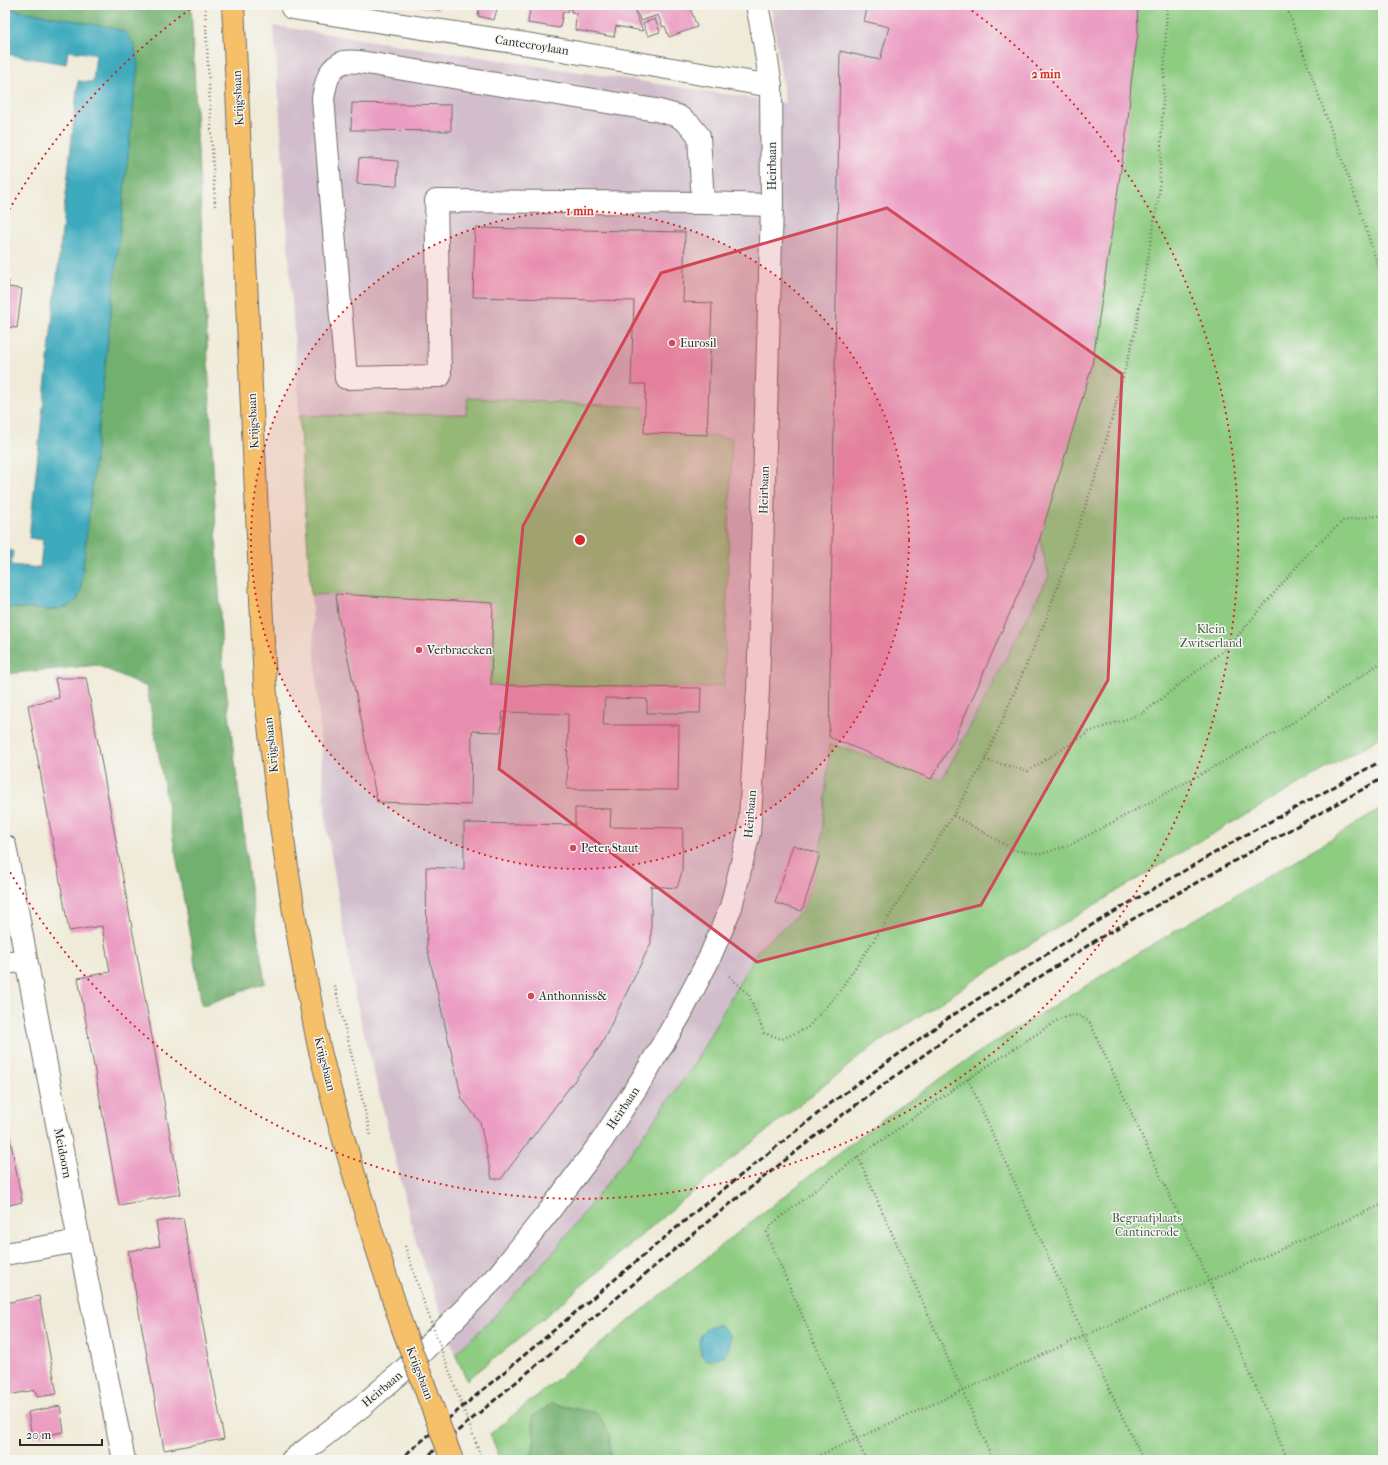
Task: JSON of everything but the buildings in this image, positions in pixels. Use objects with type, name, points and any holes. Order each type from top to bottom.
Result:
[{"type":"main road","name":"Krijgsbaan","points":[[233,5],[265,684],[273,765],[283,841],[298,938],[319,1046],[351,1164],[402,1326],[452,1460]]},
{"type":"street","name":"Heirbaan","points":[[292,1460],[350,1416],[404,1370],[499,1274],[550,1210],[601,1142],[642,1079],[680,1015],[709,959],[731,907],[749,833],[758,690],[772,205],[771,86],[757,5]]},
{"type":"street","name":"Cantecroylaan","points":[[292,8],[533,44],[771,86]]},
{"type":"street","points":[[703,203],[699,136],[690,124],[678,116],[648,109],[368,64],[345,62],[333,68],[327,78],[323,98],[346,378],[440,376],[436,201],[772,205]]},
{"type":"street","name":"Meidoorn","points":[[5,846],[79,1241],[124,1460]]},
{"type":"street","points":[[5,963],[26,960]]},
{"type":"street","points":[[5,1254],[79,1241]]},
{"type":"path","points":[[709,959],[749,995],[764,1034],[782,1039],[807,1028],[838,993],[880,931],[953,816],[986,760],[1047,616],[1099,467],[1135,332],[1159,194],[1167,5]]},
{"type":"path","points":[[1286,5],[1355,196],[1383,281]]},
{"type":"path","points":[[986,760],[1028,771],[1089,732],[1143,713],[1229,646],[1310,551],[1343,521],[1383,515]]},
{"type":"path","points":[[953,816],[1014,850],[1041,854],[1070,845],[1286,727],[1383,661]]},
{"type":"path","points":[[335,985],[372,1138]]},
{"type":"path","points":[[866,1460],[766,1232],[772,1224],[858,1157],[968,1079],[1061,1018],[1074,1014],[1082,1016],[1090,1023],[1209,1281],[1288,1460]]},
{"type":"path","points":[[968,1079],[1084,1336],[1143,1460]]},
{"type":"path","points":[[858,1157],[992,1460]]},
{"type":"path","points":[[810,1460],[1084,1336],[1383,1204]]},
{"type":"path","points":[[404,1242],[424,1303],[482,1460]]},
{"type":"highlighted area","points":[[887,208],[1122,374],[1108,680],[981,905],[757,962],[499,769],[523,526],[661,273]]},
{"type":"shaded area","points":[[769,5],[1137,5],[1138,33],[1092,366],[1039,536],[1049,576],[942,780],[830,744],[820,854],[802,911],[757,951],[693,1066],[629,1155],[557,1248],[491,1320],[455,1354],[416,1242],[355,997],[326,824],[274,26],[785,103],[772,12]]},
{"type":"green space","points":[[5,5],[191,5],[222,654],[250,887],[265,983],[202,1006],[147,687],[97,665],[5,674],[5,607],[51,610],[125,32],[109,27],[5,8]]},
{"type":"green space","name":"Klein Zwitserland","points":[[1137,5],[1383,5],[1383,736],[1193,845],[1019,951],[872,1047],[729,1161],[515,1342],[467,1380],[455,1354],[491,1320],[557,1248],[629,1155],[693,1066],[757,951],[802,911],[820,854],[830,744],[942,780],[1049,576],[1039,536],[1092,366],[1138,33]]},
{"type":"green space","points":[[468,398],[645,407],[644,433],[707,435],[732,439],[724,685],[701,688],[491,685],[493,603],[336,594],[311,595],[299,416],[466,414]]},
{"type":"green space","name":"Begraafplaats Cantincrode","points":[[1383,808],[1383,1460],[585,1460],[533,1416],[534,1447],[529,1460],[501,1460],[490,1434],[731,1238],[873,1126],[976,1054],[1135,955]]},
{"type":"green space","points":[[551,1404],[597,1413],[610,1435],[610,1460],[529,1460],[534,1447],[533,1416]]},
{"type":"water","points":[[5,8],[109,27],[125,32],[134,44],[138,65],[81,587],[78,599],[68,607],[51,610],[5,607],[5,550],[13,551],[11,565],[40,568],[43,540],[29,538],[78,81],[93,82],[96,54],[68,51],[66,64],[5,54]]},
{"type":"water","points":[[719,1325],[724,1328],[729,1335],[729,1346],[725,1355],[712,1360],[705,1360],[700,1348],[700,1337],[706,1329]]},
{"type":"railway","points":[[399,1460],[700,1208],[831,1103],[947,1019],[1090,926],[1240,838],[1383,760]]},
{"type":"railway","points":[[423,1460],[711,1219],[837,1119],[955,1032],[1098,939],[1383,778]]},
{"type":"place","name":"Eurosil","points":[[672,343]]},
{"type":"place","name":"Verbraecken","points":[[419,650]]},
{"type":"place","name":"Peter Staut","points":[[573,848]]},
{"type":"place","name":"Anthonniss&","points":[[531,996]]}]
